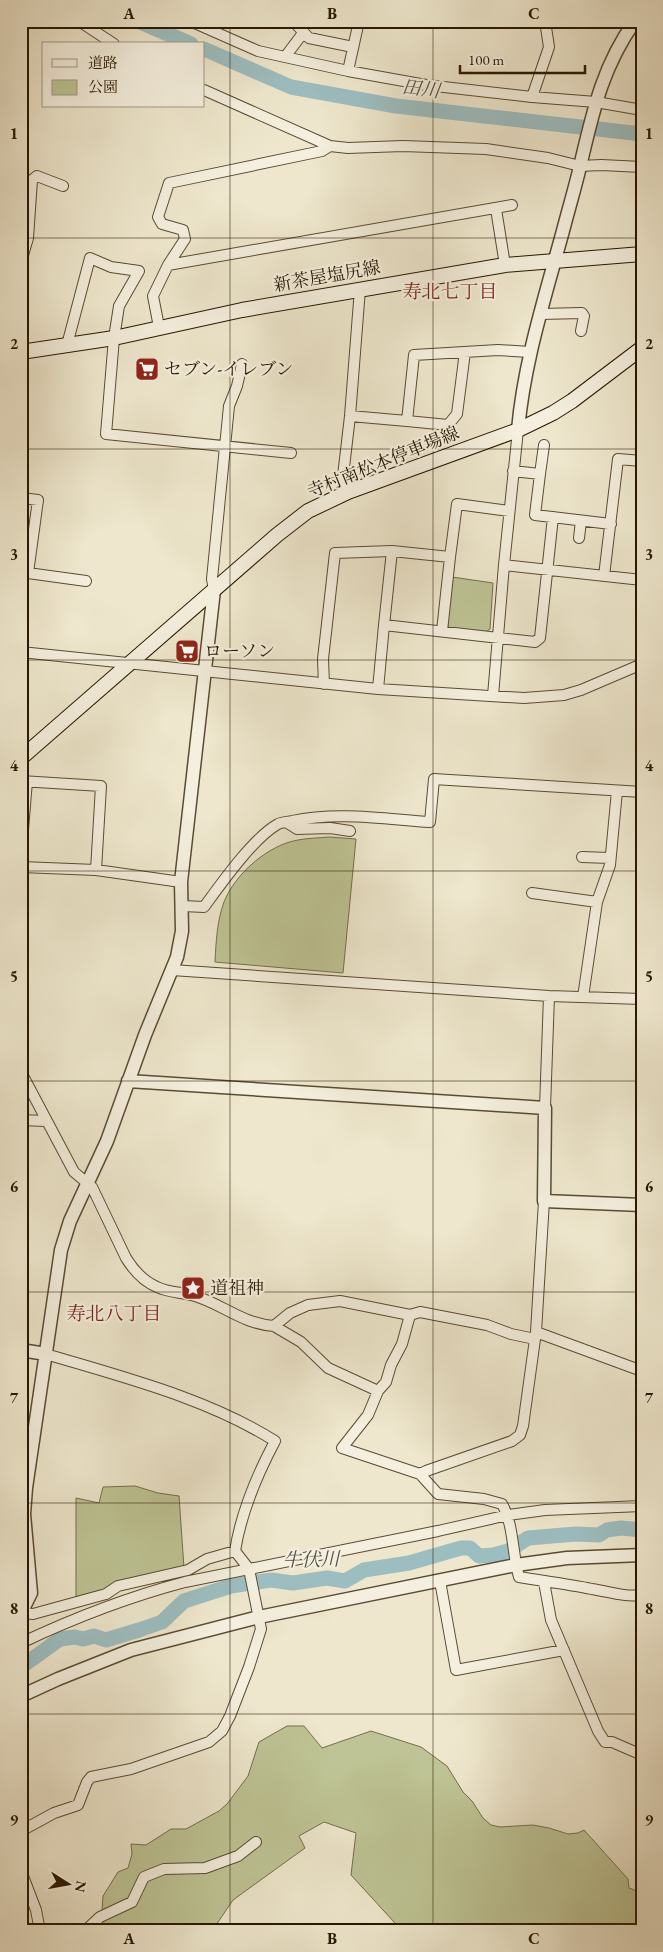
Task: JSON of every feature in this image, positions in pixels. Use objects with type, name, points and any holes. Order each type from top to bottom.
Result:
[{"type":"main road","name":"新茶屋塩尻線","points":[[21,352],[114,338],[242,310],[505,265],[642,254]]},
{"type":"main road","name":"寺村南松本停車場線","points":[[21,758],[308,511],[348,492],[518,430],[553,413],[572,401],[642,348]]},
{"type":"street","points":[[79,21],[111,42]]},
{"type":"street","points":[[190,21],[250,48],[348,71],[426,85],[642,110]]},
{"type":"street","points":[[292,21],[309,38],[353,47]]},
{"type":"street","points":[[348,71],[359,21]]},
{"type":"street","points":[[532,97],[549,47],[545,21]]},
{"type":"street","points":[[493,696],[520,400],[530,352],[595,105],[614,54],[635,21]]},
{"type":"street","points":[[284,57],[303,33]]},
{"type":"street","points":[[205,90],[330,146],[348,148],[403,146],[486,149],[581,164],[642,167]]},
{"type":"street","points":[[159,327],[153,296],[168,265],[186,239],[183,230],[162,224],[158,217],[169,182],[322,151],[330,146]]},
{"type":"street","points":[[21,262],[28,238],[32,180],[37,176],[63,186]]},
{"type":"street","points":[[168,265],[512,205]]},
{"type":"street","points":[[496,209],[505,265]]},
{"type":"street","points":[[67,345],[90,258],[111,267],[139,271],[119,306],[114,338],[106,434],[291,453]]},
{"type":"street","points":[[348,492],[343,476],[350,416],[360,289]]},
{"type":"street","points":[[540,314],[582,313],[584,316],[581,331]]},
{"type":"street","points":[[406,421],[414,355],[498,350],[530,352]]},
{"type":"street","points":[[350,416],[448,425],[457,414],[465,352]]},
{"type":"street","points":[[235,1551],[207,1559],[188,1570],[118,1586],[106,1594],[33,1614],[22,1613],[31,1593],[24,1514],[26,1488],[61,1250],[70,1221],[107,1141],[128,1081],[172,970],[182,931],[183,906],[181,882],[214,590],[212,579],[229,406],[238,386],[242,364]]},
{"type":"street","points":[[544,445],[535,515],[611,524]]},
{"type":"street","points":[[604,576],[618,459],[642,461]]},
{"type":"street","points":[[513,471],[540,474]]},
{"type":"street","points":[[21,498],[38,500],[28,573],[86,581]]},
{"type":"street","points":[[442,631],[456,504],[509,511]]},
{"type":"street","points":[[384,625],[535,642],[540,638],[554,517]]},
{"type":"street","points":[[579,538],[581,521]]},
{"type":"street","points":[[324,684],[323,659],[335,553],[392,551],[450,558]]},
{"type":"street","points":[[378,689],[392,551]]},
{"type":"street","points":[[504,565],[642,580]]},
{"type":"street","points":[[21,652],[378,689],[524,698],[564,695],[580,690],[640,661]]},
{"type":"street","points":[[183,906],[204,907],[257,841],[278,824],[311,817],[356,817],[430,822],[434,779],[642,792]]},
{"type":"street","points":[[21,854],[24,781],[101,786],[96,870]]},
{"type":"street","points":[[583,997],[597,902],[610,865],[617,791]]},
{"type":"street","points":[[286,822],[297,829],[330,828],[350,831]]},
{"type":"street","points":[[582,857],[610,858]]},
{"type":"street","points":[[21,867],[96,870],[181,882]]},
{"type":"street","points":[[532,894],[597,902]]},
{"type":"street","points":[[172,970],[549,996],[642,999]]},
{"type":"street","points":[[420,1474],[512,1442],[520,1434],[523,1426],[535,1335],[544,1201],[549,996]]},
{"type":"street","points":[[21,1072],[36,1097],[46,1121],[74,1172],[92,1187],[126,1258],[133,1269],[144,1279],[166,1291],[194,1295],[252,1322],[274,1326],[301,1342],[328,1368],[378,1391]]},
{"type":"street","points":[[128,1081],[545,1108]]},
{"type":"street","points":[[21,1120],[46,1121]]},
{"type":"street","points":[[544,1201],[642,1205]]},
{"type":"street","points":[[274,1326],[290,1313],[308,1306],[340,1301],[410,1314],[420,1312],[487,1325],[511,1334],[535,1335],[642,1371]]},
{"type":"street","points":[[410,1314],[402,1344],[391,1365],[386,1382],[378,1391],[368,1415],[342,1448],[420,1474],[438,1494],[476,1497],[502,1504],[509,1518],[519,1577],[594,1589],[627,1597],[642,1595]]},
{"type":"street","points":[[21,1350],[46,1354],[165,1390],[258,1430],[275,1441],[259,1470],[235,1551],[249,1569],[261,1629],[250,1667],[222,1731],[209,1742],[131,1769],[91,1777],[87,1782],[78,1805],[54,1813],[21,1832]]},
{"type":"street","points":[[21,1643],[68,1622],[146,1592],[249,1569],[545,1510],[642,1506]]},
{"type":"street","points":[[21,1696],[131,1650],[258,1614],[440,1581],[515,1562],[642,1555]]},
{"type":"street","points":[[440,1581],[456,1670],[564,1650]]},
{"type":"street","points":[[544,1582],[551,1620],[598,1731],[605,1742],[612,1742],[642,1755]]},
{"type":"street","points":[[85,1930],[100,1917],[132,1902],[144,1877],[164,1869],[205,1868],[238,1856],[256,1842]]},
{"type":"street","points":[[21,1871],[36,1910],[40,1931]]},
{"type":"green space","points":[[452,577],[493,583],[490,629],[486,632],[450,628],[447,625]]},
{"type":"green space","points":[[329,837],[356,839],[343,973],[215,962],[217,932],[224,902],[244,871],[264,854],[287,843],[302,839]]},
{"type":"green space","points":[[135,1486],[158,1493],[179,1496],[184,1568],[76,1600],[76,1498],[99,1503],[103,1487]]},
{"type":"green space","points":[[287,1726],[304,1726],[322,1748],[371,1731],[421,1747],[447,1766],[463,1792],[472,1801],[483,1818],[491,1825],[500,1827],[533,1825],[568,1834],[584,1830],[628,1879],[629,1888],[642,1893],[642,1931],[399,1931],[394,1922],[351,1875],[356,1833],[324,1822],[299,1836],[305,1848],[233,1900],[212,1931],[117,1931],[92,1927],[102,1911],[103,1896],[118,1872],[128,1868],[132,1854],[131,1844],[146,1845],[171,1829],[186,1829],[219,1811],[227,1804],[248,1776],[259,1742]]},
{"type":"waterway","name":"田川","points":[[138,21],[186,42]]},
{"type":"waterway","name":"田川","points":[[205,49],[291,87],[396,106],[642,134]]},
{"type":"waterway","name":"牛伏川","points":[[21,1667],[60,1639],[75,1637],[83,1639],[94,1636],[106,1640],[139,1630],[162,1622],[184,1601],[231,1586],[271,1580],[293,1583],[327,1578],[345,1581],[364,1570],[409,1563],[461,1548],[470,1548],[479,1556],[493,1555],[508,1551],[528,1538],[576,1534],[599,1535],[607,1530],[621,1528],[642,1530]]},
{"type":"place","name":"セブン-イレブン","points":[[147,369]]},
{"type":"place","name":"ローソン","points":[[187,651]]},
{"type":"place","name":"道祖神","points":[[193,1288]]},
{"type":"district","name":"寿北七丁目","points":[[450,291]]},
{"type":"district","name":"寿北八丁目","points":[[114,1313]]}]
